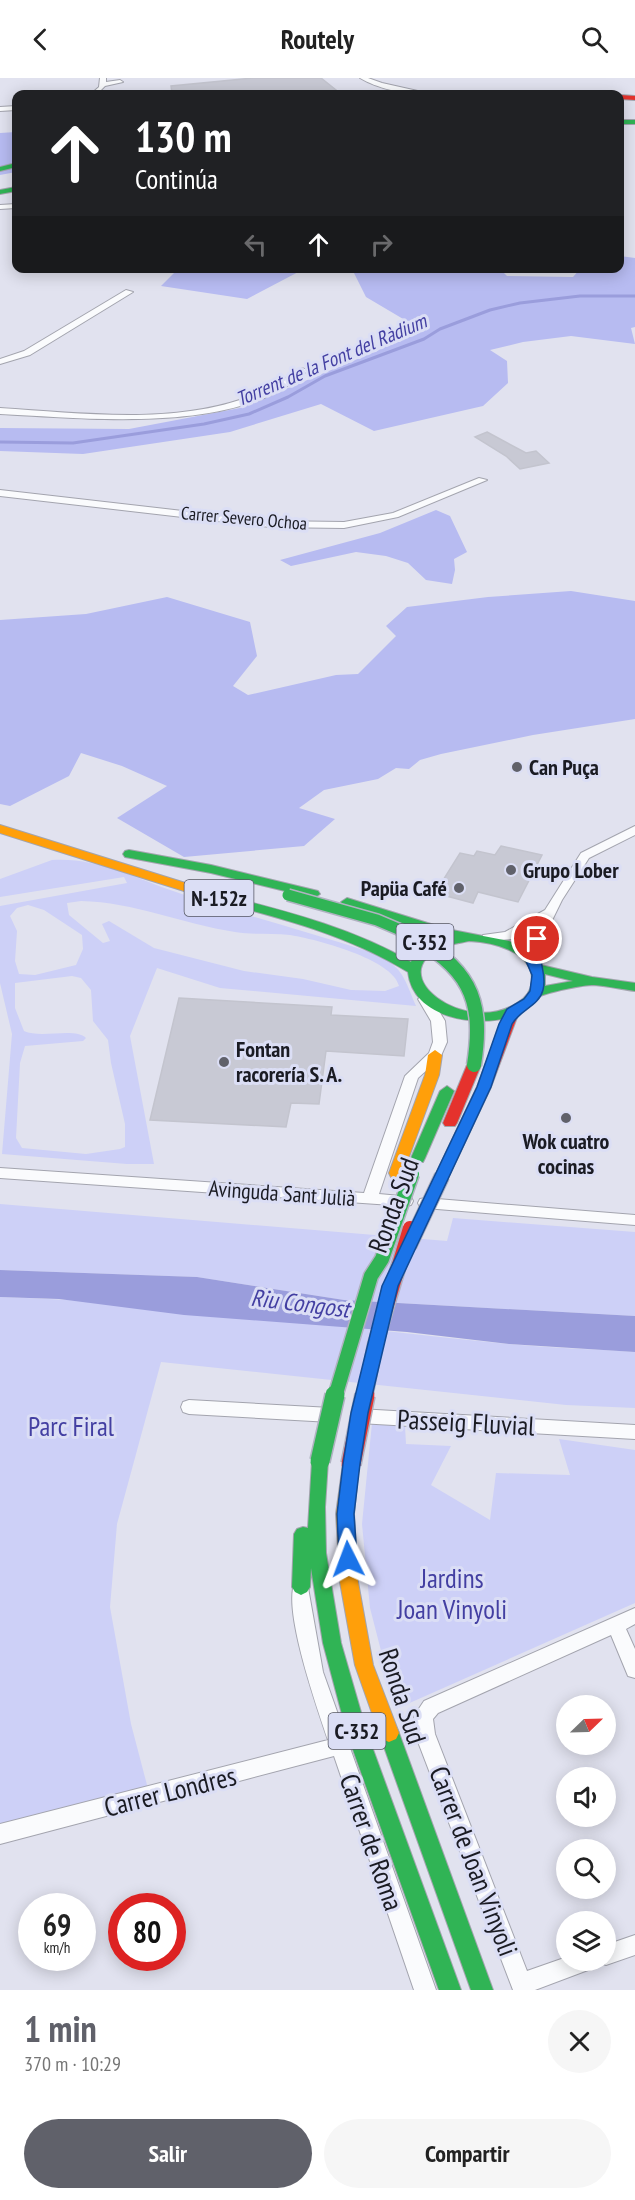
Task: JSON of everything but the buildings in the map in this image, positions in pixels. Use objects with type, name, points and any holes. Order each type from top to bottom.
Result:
[{"type":"main road","name":"N-152z","points":[[0,818],[129,854],[211,868],[362,906],[445,933],[488,938],[519,949],[535,964],[592,981],[635,987]]},
{"type":"main road","name":"N-152z","points":[[0,830],[194,891],[348,934],[398,957],[413,969]]},
{"type":"main road","name":"C-352","points":[[21,836],[282,899]]},
{"type":"main road","name":"C-352","points":[[129,854],[282,899]]},
{"type":"main road","name":"Ronda Sud","points":[[282,899],[367,916],[398,927],[444,955],[463,975],[474,992],[480,1011],[480,1043],[474,1065],[445,1137],[435,1176],[390,1286],[359,1413],[345,1514],[349,1582],[364,1665],[482,1990]]},
{"type":"main road","name":"Ronda Sud","points":[[282,899],[380,931],[420,951],[451,980],[464,1012],[465,1042],[457,1069],[412,1174],[382,1259],[371,1276],[329,1416],[316,1489],[319,1576],[345,1694],[450,1990]]},
{"type":"main road","points":[[424,999],[412,980],[416,961],[428,949],[440,942],[469,937]]},
{"type":"main road","points":[[535,964],[539,984],[536,992]]},
{"type":"main road","name":"N-152z","points":[[424,999],[457,1015],[485,1017],[512,1012],[528,1002],[536,992],[592,981]]},
{"type":"main road","points":[[435,1176],[484,1087],[512,1012]]},
{"type":"main road","points":[[371,1276],[372,1257],[396,1173],[432,1075],[435,1055]]},
{"type":"main road","points":[[301,1587],[303,1528],[316,1489]]},
{"type":"street","points":[[363,78],[380,85],[407,90]]},
{"type":"street","points":[[103,81],[120,82]]},
{"type":"street","points":[[0,362],[27,353],[129,292]]},
{"type":"street","points":[[0,411],[138,418],[196,412],[252,399],[304,370]]},
{"type":"street","name":"Carrer Severo Ochoa","points":[[0,493],[270,524],[344,525],[394,515],[482,480]]},
{"type":"street","points":[[535,964],[532,949],[556,900],[585,856],[626,832],[635,830]]},
{"type":"street","points":[[488,938],[508,936],[552,911]]},
{"type":"street","points":[[369,1198],[412,1076],[435,1055],[440,1042],[438,1021],[424,999]]},
{"type":"street","name":"Avinguda Sant Julià","points":[[0,1173],[369,1198],[635,1220]]},
{"type":"street","name":"Passeig Fluvial","points":[[189,1407],[635,1432]]},
{"type":"street","name":"Carrer de Roma","points":[[301,1587],[303,1615],[314,1672],[424,1990]]},
{"type":"street","name":"Carrer de Joan Vinyoli","points":[[523,1986],[425,1734],[423,1716],[431,1707],[635,1616]]},
{"type":"street","points":[[615,1625],[635,1670]]},
{"type":"street","name":"Carrer Londres","points":[[0,1834],[198,1782],[264,1768],[339,1746]]},
{"type":"street","points":[[616,1952],[635,1945]]},
{"type":"street","points":[[523,1986],[561,1971]]},
{"type":"green space","points":[[52,860],[100,865],[200,900],[370,952],[389,962],[400,972],[416,1006],[220,988],[157,968],[130,1036],[154,1164],[2,1154],[12,1034],[0,983],[0,906],[127,883],[124,877],[0,897],[0,879]],"holes":[[[101,902],[235,932],[290,935],[317,941],[352,952],[383,967],[394,976],[399,986],[385,991],[351,990],[303,979],[244,971],[154,948],[109,921],[102,924],[110,941],[103,943],[69,915],[67,903]],[[28,905],[44,910],[82,935],[83,949],[76,965],[35,975],[19,974],[15,961],[17,931],[10,916],[17,908]],[[72,976],[81,978],[91,990],[93,1021],[108,1040],[125,1124],[125,1147],[86,1154],[22,1148],[16,1138],[20,1063],[25,1046],[83,1041],[86,1038],[74,1033],[39,1034],[24,1031],[15,1008],[15,983]]]},
{"type":"green space","points":[[0,1204],[447,1241],[453,1218],[635,1232],[635,1316],[344,1300],[197,1277],[0,1270]]},
{"type":"green space","name":"Parc Firal","points":[[0,1297],[127,1304],[508,1344],[635,1352],[635,1408],[566,1405],[161,1362],[117,1524],[110,1607],[131,1724],[152,1804],[0,1837]]},
{"type":"green space","name":"Jardins Joan Vinyoli","points":[[372,1423],[405,1426],[406,1444],[451,1446],[431,1485],[490,1520],[496,1473],[570,1475],[559,1439],[635,1450],[635,1603],[396,1709],[370,1608],[362,1524]]},
{"type":"shaded area","points":[[12,132],[12,173],[0,175],[0,133]]},
{"type":"shaded area","points":[[624,257],[635,258],[635,327],[631,328],[635,344],[571,336],[523,342],[490,350],[507,361],[508,383],[483,406],[374,431],[321,404],[230,432],[83,454],[0,451],[0,428],[129,429],[240,408],[379,350],[415,326],[366,297],[354,273],[504,273],[507,276],[573,277],[576,273],[624,273]]},
{"type":"shaded area","points":[[174,273],[296,273],[247,299],[161,286]]},
{"type":"shaded area","points":[[436,510],[450,516],[467,552],[454,559],[455,570],[452,584],[426,580],[408,563],[386,556],[356,552],[291,566],[280,560],[380,533]]},
{"type":"shaded area","points":[[571,591],[635,601],[635,719],[533,735],[441,754],[420,760],[409,769],[396,768],[378,779],[324,790],[299,808],[335,819],[304,846],[184,857],[117,818],[167,786],[122,766],[81,753],[69,776],[10,806],[0,804],[0,620],[86,614],[167,597],[250,622],[257,656],[233,686],[248,695],[336,675],[358,674],[396,636],[386,626],[407,607],[488,597]]},
{"type":"water","name":"Riu Congost","points":[[0,1270],[197,1277],[344,1300],[635,1316],[635,1352],[509,1344],[407,1332],[184,1315],[59,1299],[0,1297]]},
{"type":"waterway","name":"Torrent de la Font del Ràdium","points":[[0,442],[73,443],[204,424],[249,414],[288,397],[325,376],[424,339],[440,329],[490,310],[520,303],[580,296],[635,296]]},
{"type":"traffic: fast","points":[[624,122],[635,122]]},
{"type":"traffic: fast","points":[[0,169],[12,166]]},
{"type":"traffic: fast","points":[[0,192],[12,190]]},
{"type":"traffic: fast","points":[[129,854],[211,869],[314,894]]},
{"type":"traffic: fast","points":[[288,895],[346,910],[407,933],[434,949],[457,969],[472,994],[479,1024],[474,1065]]},
{"type":"traffic: fast","points":[[223,899],[345,935],[413,969]]},
{"type":"traffic: fast","points":[[347,902],[445,933],[469,937]]},
{"type":"traffic: fast","points":[[469,937],[504,943],[527,955],[535,964],[539,975],[538,987],[530,1000],[508,1013],[480,1018],[454,1014],[433,1004],[420,989],[414,973],[419,958],[437,945],[469,937]]},
{"type":"traffic: fast","points":[[537,968],[592,981],[635,987]]},
{"type":"traffic: fast","points":[[536,992],[587,982]]},
{"type":"traffic: fast","points":[[418,1158],[447,1091]]},
{"type":"traffic: fast","points":[[320,1461],[329,1416],[371,1276],[382,1259],[412,1174]]},
{"type":"traffic: fast","points":[[320,1461],[316,1507],[317,1553],[332,1643],[357,1733],[450,1990]]},
{"type":"traffic: fast","points":[[301,1587],[303,1534]]},
{"type":"traffic: fast","points":[[389,1733],[482,1990]]},
{"type":"traffic: slow","points":[[0,829],[223,899]]},
{"type":"traffic: slow","points":[[396,1173],[432,1075],[435,1055]]},
{"type":"traffic: slow","points":[[351,1464],[345,1514],[349,1582],[364,1665],[389,1733]]},
{"type":"traffic: jam","points":[[624,97],[635,98]]},
{"type":"traffic: jam","points":[[442,1176],[484,1087],[512,1012]]},
{"type":"traffic: jam","points":[[450,1123],[474,1065]]},
{"type":"traffic: jam","points":[[409,1246],[442,1176]]},
{"type":"traffic: jam","points":[[351,1464],[375,1345],[410,1228]]},
{"type":"place","name":"Can Puça","points":[[517,767]]},
{"type":"place","name":"Grupo Lober","points":[[511,870]]},
{"type":"place","name":"Papüa Café","points":[[459,888]]},
{"type":"place","name":"Fontan racorería S. A.","points":[[224,1062]]},
{"type":"place","name":"Wok cuatro cocinas","points":[[566,1118]]},
{"type":"route","points":[[348,1559],[345,1514],[351,1464],[359,1413],[390,1286],[484,1087],[505,1024],[512,1012],[528,1002],[536,992],[539,975],[533,961],[532,949],[537,939]]}]
